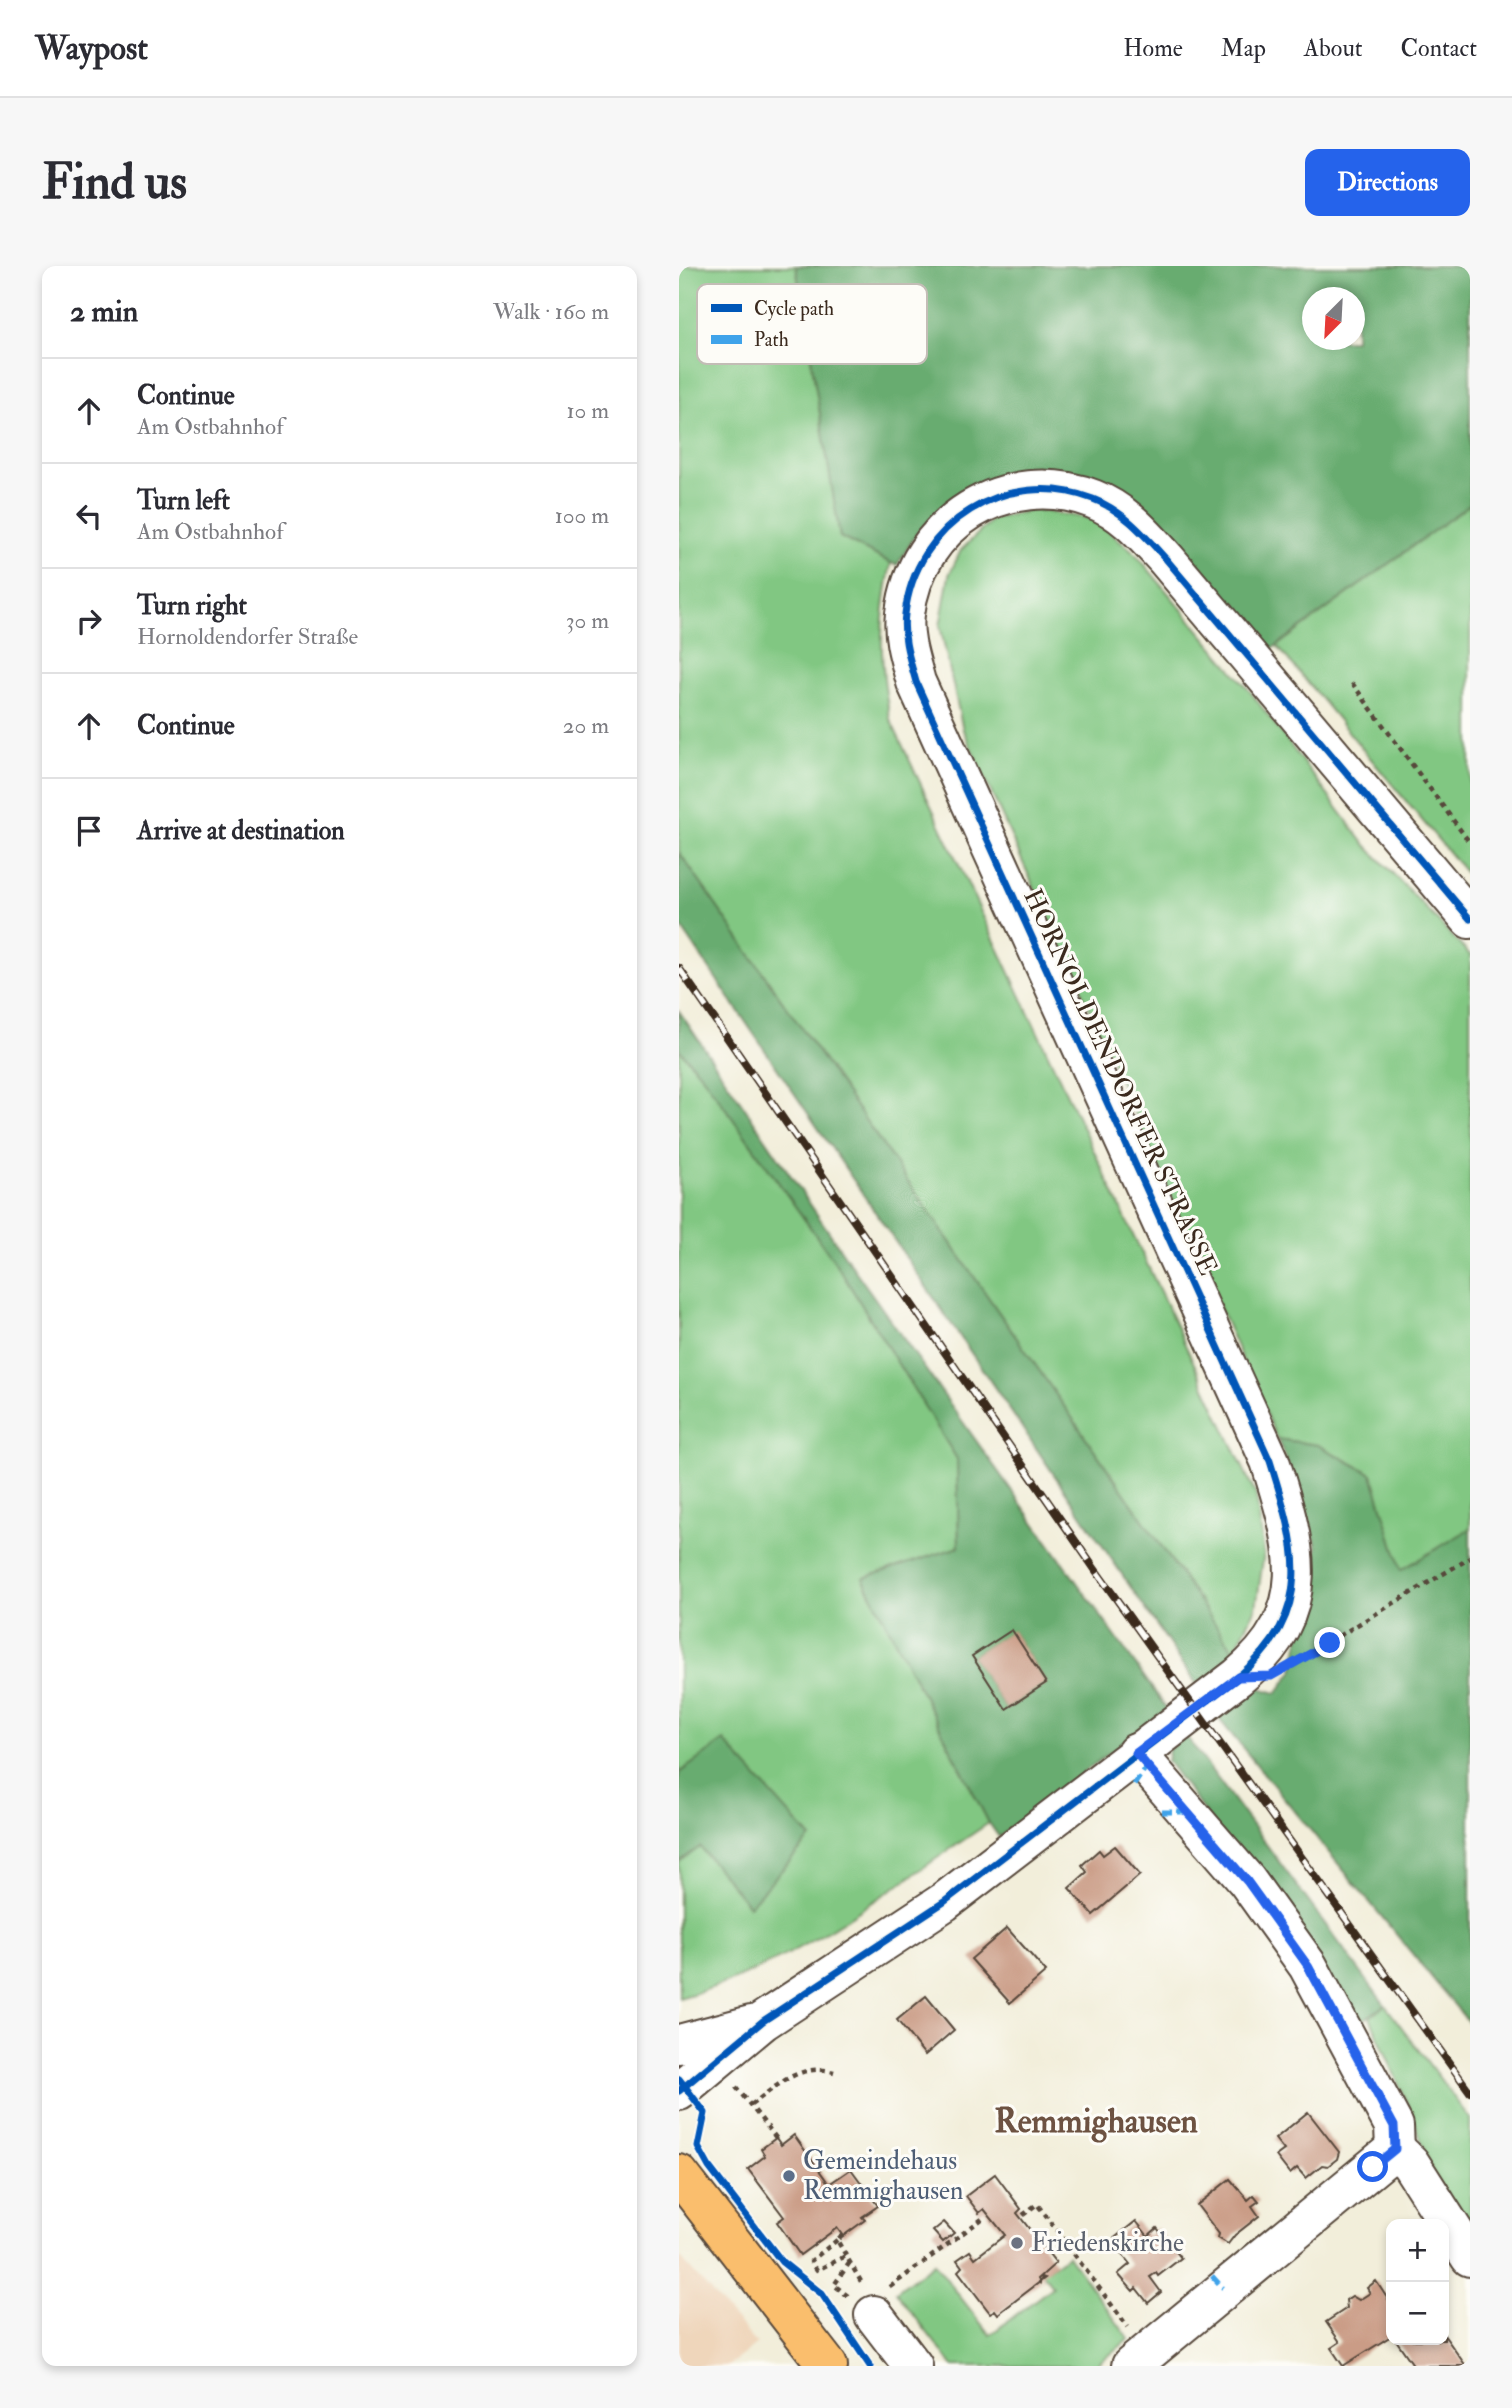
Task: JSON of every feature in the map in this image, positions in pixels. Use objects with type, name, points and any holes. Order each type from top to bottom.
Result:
[{"type":"main road","points":[[679,2174],[828,2366]]},
{"type":"street","name":"HORNOLDENDORFER STRASSE","points":[[679,2091],[763,2021],[944,1902],[1238,1677],[1267,1648],[1287,1613],[1293,1589],[1293,1542],[1270,1461],[916,682],[905,642],[905,614],[914,576],[939,533],[965,511],[990,497],[1034,490],[1067,492],[1116,511],[1137,527],[1166,559],[1470,919]]},
{"type":"street","points":[[1136,1753],[1247,1881],[1308,1966],[1394,2126],[1395,2149],[1409,2163],[1470,2257]]},
{"type":"street","name":"HORNOLDENDORFER STRASSE","points":[[679,2044],[763,2021]]},
{"type":"street","points":[[1153,2357],[1395,2149]]},
{"type":"street","points":[[876,2298],[913,2366]]},
{"type":"path","points":[[1352,683],[1470,843]]},
{"type":"path","points":[[1301,1657],[1330,1643],[1470,1558]]},
{"type":"path","points":[[751,2105],[797,2072],[818,2067],[834,2072]]},
{"type":"path","points":[[739,2090],[777,2139]]},
{"type":"path","points":[[1023,2215],[1037,2204],[1153,2357]]},
{"type":"path","points":[[837,2240],[876,2298],[982,2219]]},
{"type":"path","points":[[842,2235],[811,2261],[817,2270],[846,2256]]},
{"type":"shaded area","points":[[679,2256],[757,2344],[728,2366],[679,2366]]},
{"type":"green space","points":[[679,266],[796,266],[799,284],[697,284],[697,364],[812,364],[840,537],[891,563],[884,605],[882,641],[890,719],[1256,1495],[1264,1553],[1256,1608],[1234,1651],[679,852]]},
{"type":"green space","points":[[796,266],[1470,266],[1470,504],[1265,654],[1133,506],[938,512],[918,532],[897,565],[840,537],[812,364],[927,364],[927,284],[799,284]]},
{"type":"green space","points":[[1470,504],[1470,878],[1277,646]]},
{"type":"green space","points":[[1034,510],[1094,519],[1134,552],[1249,690],[1363,842],[1470,955],[1470,1529],[1401,1570],[1372,1474],[1318,1445],[1277,1439],[1090,1011],[963,730],[940,626],[949,575],[961,550],[993,519]]},
{"type":"green space","points":[[679,852],[1234,1651],[1221,1670],[1198,1686],[679,924]]},
{"type":"green space","points":[[679,1011],[854,1269],[1167,1709],[999,1837],[989,1823],[863,1578],[959,1547],[957,1459],[837,1265],[704,1078],[679,1049]],"holes":[[[1012,1631],[1046,1683],[1006,1709],[972,1656]]]},
{"type":"green space","points":[[679,1049],[704,1078],[837,1265],[957,1459],[959,1547],[863,1578],[989,1823],[878,1899],[802,1946],[722,1984],[679,1998],[679,1862],[700,1847],[724,1742],[679,1773]]},
{"type":"green space","points":[[1277,1439],[1318,1445],[1372,1474],[1401,1570],[1470,1529],[1470,2024],[1214,1713],[1253,1686],[1277,1693],[1293,1671],[1317,1547],[1303,1498]]},
{"type":"green space","points":[[1186,1736],[1385,2005],[1359,2023],[1167,1761],[1169,1749]]},
{"type":"green space","points":[[724,1741],[811,1838],[749,1906],[700,1847],[679,1862],[679,1773]]},
{"type":"green space","points":[[1385,2005],[1470,2119],[1470,2232],[1432,2171],[1414,2120],[1370,2017]]},
{"type":"green space","points":[[1068,2255],[1129,2339],[1096,2366],[953,2366],[896,2292],[934,2263],[990,2335],[1052,2287],[1043,2273]]},
{"type":"building","points":[[1012,1630],[1046,1683],[1006,1709],[972,1656]]},
{"type":"building","points":[[1115,1846],[1140,1875],[1093,1915],[1069,1888],[1087,1872],[1082,1865],[1099,1850],[1103,1855]]},
{"type":"building","points":[[1007,1928],[1046,1972],[1010,2003],[971,1959]]},
{"type":"building","points":[[926,1996],[954,2030],[925,2055],[897,2020]]},
{"type":"building","points":[[1308,2112],[1339,2152],[1337,2159],[1328,2166],[1322,2165],[1306,2178],[1297,2168],[1290,2174],[1276,2156],[1284,2150],[1275,2139]]},
{"type":"building","points":[[794,2135],[829,2184],[851,2169],[878,2206],[862,2217],[865,2220],[843,2236],[837,2228],[800,2255],[777,2222],[784,2217],[748,2169],[765,2156],[761,2149],[776,2138],[781,2145]]},
{"type":"building","name":"Friedenskirche","points":[[995,2174],[1021,2209],[1017,2213],[1056,2263],[1038,2279],[1040,2282],[998,2314],[995,2310],[990,2313],[958,2271],[962,2267],[957,2260],[970,2251],[975,2258],[1005,2235],[984,2209],[979,2213],[966,2196]]},
{"type":"building","points":[[1230,2179],[1248,2200],[1254,2195],[1259,2201],[1252,2206],[1259,2216],[1228,2244],[1218,2238],[1219,2234],[1197,2205]]},
{"type":"building","points":[[1136,2221],[1148,2236],[1157,2228],[1181,2258],[1158,2276],[1156,2273],[1150,2277],[1161,2292],[1148,2303],[1136,2288],[1133,2291],[1118,2274],[1130,2264],[1111,2241]]},
{"type":"building","points":[[944,2222],[954,2233],[943,2242],[933,2231]]},
{"type":"building","points":[[1376,2281],[1386,2296],[1386,2339],[1343,2366],[1331,2348],[1340,2342],[1326,2322],[1347,2308],[1346,2300],[1352,2296],[1359,2300],[1370,2293],[1367,2288]]},
{"type":"building","points":[[1449,2342],[1466,2366],[1414,2366],[1399,2345],[1449,2345]]},
{"type":"railway","points":[[679,968],[1094,1568],[1470,2092]]},
{"type":"marked path","points":[[1134,1785],[1147,1766]]},
{"type":"marked path","points":[[1162,1812],[1184,1812]]},
{"type":"marked path","points":[[1212,2276],[1223,2288]]},
{"type":"cycle path","points":[[679,2091],[763,2021],[944,1902],[1238,1677],[1263,1652],[1280,1628],[1290,1602],[1294,1576],[1293,1550],[1270,1461],[916,682],[904,623],[912,582],[927,553],[946,529],[971,510],[998,497],[1029,490],[1061,491],[1093,499],[1114,510],[1133,524],[1166,559],[1470,919]]},
{"type":"cycle path","points":[[679,2079],[705,2113],[698,2147],[709,2167],[782,2262],[822,2294],[870,2366]]},
{"type":"place","name":"Gemeindehaus Remmighausen","points":[[789,2176]]},
{"type":"place","name":"Friedenskirche","points":[[1017,2243]]},
{"type":"district","name":"Remmighausen","points":[[1096,2121]]},
{"type":"route","points":[[1330,1643],[1271,1676],[1238,1677],[1136,1753],[1184,1812],[1247,1881],[1308,1966],[1394,2126],[1395,2149],[1373,2167]]}]
